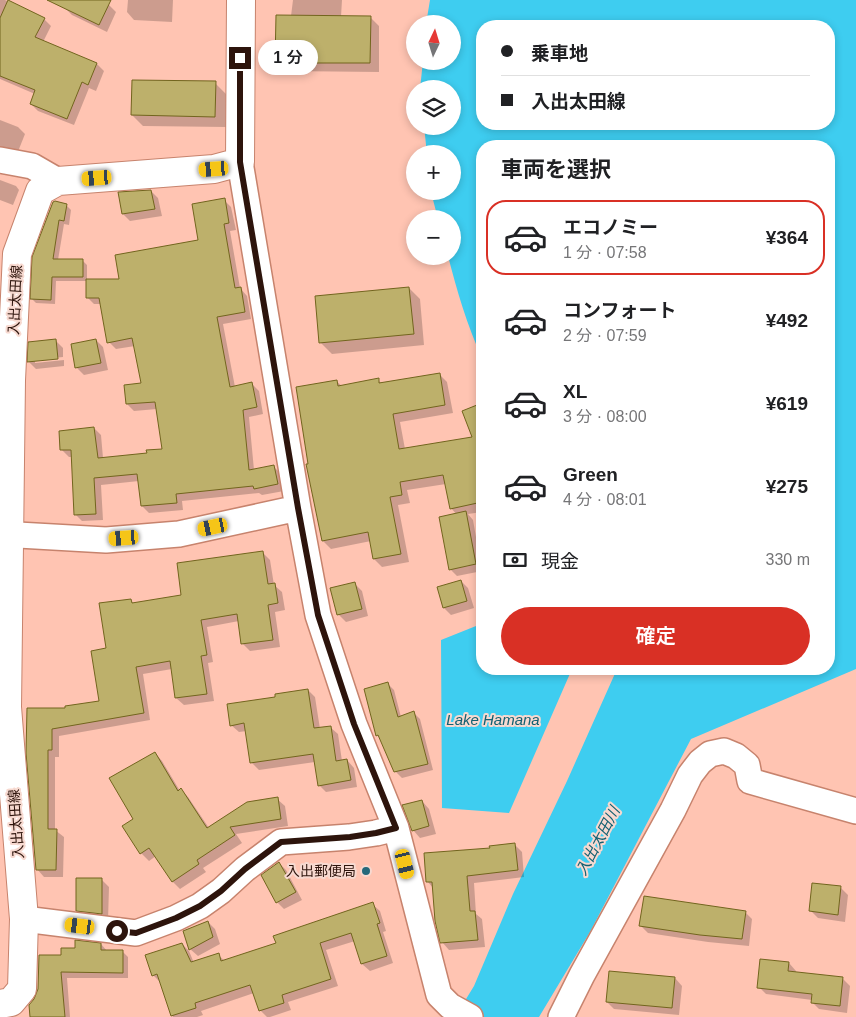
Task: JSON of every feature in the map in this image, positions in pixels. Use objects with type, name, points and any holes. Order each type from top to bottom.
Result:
[{"type":"main road","points":[[58,180],[214,169],[240,162],[241,0]]},
{"type":"main road","name":"入出太田線","points":[[7,1008],[22,989],[24,919],[4,707],[4,534],[17,254],[40,191],[58,180]]},
{"type":"street","points":[[0,160],[32,166],[58,180]]},
{"type":"street","points":[[240,162],[298,508],[318,615],[354,724],[396,828],[439,995],[451,1013]]},
{"type":"street","points":[[4,534],[106,540],[179,534],[298,508]]},
{"type":"street","points":[[561,1017],[690,776],[700,762],[710,754],[724,751],[736,756],[746,765],[750,782],[856,811]]},
{"type":"street","points":[[24,919],[136,933],[176,918],[200,906],[281,842],[350,837],[396,828]]},
{"type":"water","name":"入出太田川","points":[[430,0],[856,0],[856,669],[691,739],[590,932],[539,1017],[455,1017],[474,986],[513,894],[567,781],[614,675],[835,675],[835,140],[476,140],[476,343],[450,265],[461,265],[461,210],[436,210],[433,200],[461,200],[461,145],[426,145],[425,135],[461,135],[461,80],[421,80],[422,70],[461,70],[461,15],[428,15]]},
{"type":"water","name":"Lake Hamana","points":[[476,626],[476,675],[569,675],[509,813],[442,808],[441,640]]},
{"type":"building","points":[[8,0],[45,18],[35,37],[97,63],[88,85],[82,82],[67,119],[30,104],[35,90],[0,76],[0,18]]},
{"type":"building","points":[[47,0],[111,0],[99,25]]},
{"type":"building","points":[[276,15],[371,16],[370,63],[275,63]]},
{"type":"building","points":[[132,80],[216,81],[215,117],[131,115]]},
{"type":"building","points":[[151,190],[155,209],[122,214],[118,192]]},
{"type":"building","points":[[225,198],[229,223],[224,224],[235,288],[241,287],[245,312],[217,317],[230,387],[252,382],[257,407],[243,410],[249,470],[274,465],[278,484],[254,489],[253,486],[176,494],[177,503],[141,506],[137,474],[94,478],[96,514],[74,515],[71,450],[60,450],[59,431],[94,427],[98,458],[147,453],[146,450],[162,449],[155,402],[126,404],[124,385],[141,383],[132,338],[107,343],[99,298],[86,298],[86,279],[119,279],[115,255],[198,240],[192,204]]},
{"type":"building","points":[[55,201],[67,204],[64,221],[59,220],[53,259],[83,259],[83,277],[52,277],[51,300],[30,299],[32,257]]},
{"type":"building","points":[[409,287],[414,334],[319,343],[315,296]]},
{"type":"building","points":[[56,339],[58,359],[27,362],[28,342]]},
{"type":"building","points":[[96,339],[101,363],[75,368],[71,344]]},
{"type":"building","points":[[440,373],[445,405],[393,414],[399,449],[472,437],[462,411],[476,405],[476,503],[450,509],[443,475],[400,482],[402,495],[390,497],[401,554],[373,559],[368,532],[322,541],[306,464],[308,464],[296,387],[337,380],[338,386],[379,378],[379,383]]},
{"type":"building","points":[[466,511],[476,564],[449,570],[439,517]]},
{"type":"building","points":[[263,551],[268,584],[275,583],[278,603],[268,605],[273,640],[241,644],[237,614],[201,620],[207,655],[201,656],[207,694],[175,698],[170,661],[136,667],[144,713],[52,729],[52,750],[48,750],[48,829],[57,829],[56,870],[36,870],[26,753],[27,708],[65,708],[65,706],[99,701],[91,651],[106,648],[99,603],[131,599],[132,603],[181,595],[177,563]]},
{"type":"building","points":[[461,580],[467,601],[443,608],[437,587]]},
{"type":"building","points":[[355,582],[362,609],[337,615],[330,588]]},
{"type":"building","points":[[388,682],[398,717],[414,711],[428,764],[394,772],[378,735],[376,736],[364,689]]},
{"type":"building","points":[[308,689],[314,728],[331,726],[336,761],[347,759],[351,780],[318,786],[313,754],[250,763],[244,723],[230,726],[227,704],[275,697],[275,694]]},
{"type":"building","points":[[155,752],[178,791],[181,788],[207,828],[247,802],[278,797],[281,819],[230,827],[235,835],[197,860],[199,864],[172,882],[149,848],[140,854],[122,826],[133,819],[109,778]]},
{"type":"building","points":[[422,800],[429,826],[412,831],[402,805]]},
{"type":"building","points":[[515,843],[518,870],[467,876],[470,911],[475,911],[478,940],[440,943],[435,921],[432,882],[426,882],[424,853],[490,848],[489,846]]},
{"type":"building","points":[[279,862],[296,892],[276,903],[261,875]]},
{"type":"building","points":[[76,878],[102,878],[102,914],[76,911]]},
{"type":"building","points":[[812,883],[841,886],[838,915],[809,911]]},
{"type":"building","points":[[644,896],[746,911],[742,939],[639,926]]},
{"type":"building","points":[[373,902],[380,923],[377,924],[387,956],[361,964],[351,933],[320,943],[331,979],[282,995],[284,1003],[259,1011],[250,985],[195,1003],[196,1008],[171,1016],[157,974],[152,976],[145,955],[182,943],[191,962],[219,953],[221,961],[276,943],[273,936]]},
{"type":"building","points":[[208,921],[213,937],[189,950],[183,931]]},
{"type":"building","points":[[75,940],[101,943],[101,950],[123,950],[123,973],[61,972],[65,1017],[30,1017],[29,1005],[38,989],[39,955],[61,955],[61,948],[75,948]]},
{"type":"building","points":[[760,959],[789,962],[788,971],[843,977],[840,1006],[811,1003],[812,994],[757,988]]},
{"type":"building","points":[[609,971],[675,977],[672,1008],[606,1002]]},
{"type":"place","name":"入出郵便局","points":[[366,871]]},
{"type":"route","points":[[117,931],[136,933],[176,918],[200,906],[281,842],[350,837],[396,828],[354,724],[318,615],[281,411],[240,162],[240,58]]}]
